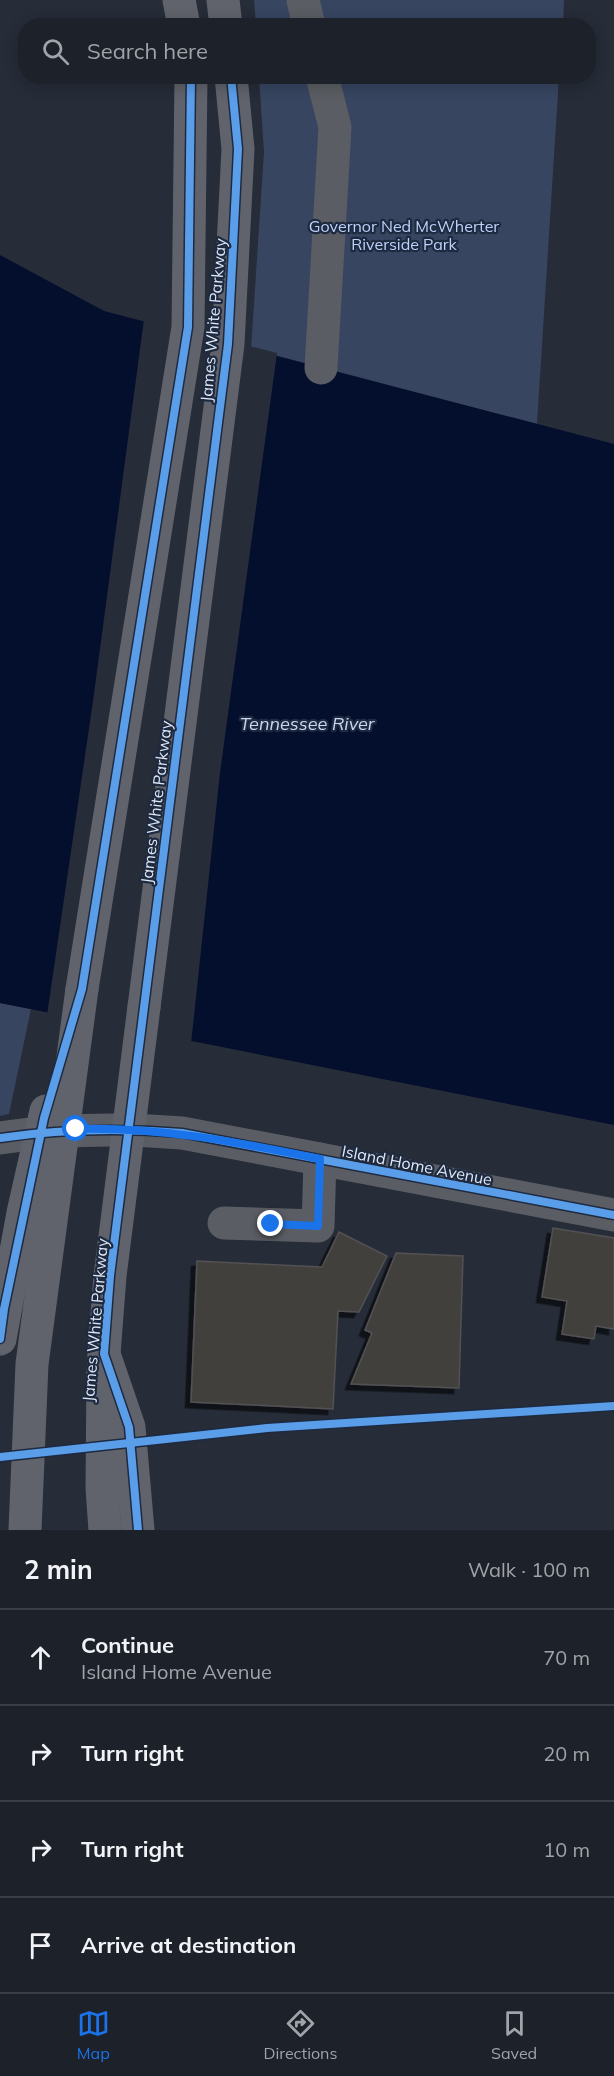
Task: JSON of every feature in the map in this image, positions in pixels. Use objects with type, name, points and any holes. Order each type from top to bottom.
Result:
[{"type":"highway","points":[[179,0],[182,18]]},
{"type":"highway","points":[[223,0],[225,18]]},
{"type":"highway","name":"James White Parkway","points":[[25,1530],[32,1364],[82,989],[188,327],[191,84]]},
{"type":"highway","name":"James White Parkway","points":[[105,1530],[101,1416],[110,1276],[228,344],[238,149],[232,84]]},
{"type":"highway","points":[[0,1340],[8,1288],[44,1118],[82,989]]},
{"type":"highway","points":[[104,1354],[129,1427],[138,1530]]},
{"type":"street","points":[[303,0],[307,18]]},
{"type":"street","points":[[321,368],[334,128],[324,84]]},
{"type":"street","name":"Island Home Avenue","points":[[0,1138],[76,1129],[124,1128],[182,1133],[614,1215]]},
{"type":"street","points":[[224,1223],[318,1226],[320,1159]]},
{"type":"green space","points":[[254,0],[564,0],[563,18],[255,18]]},
{"type":"green space","name":"Governor Ned McWherter Riverside Park","points":[[259,84],[559,84],[537,424],[251,349],[264,152]]},
{"type":"green space","points":[[0,1003],[31,1009],[9,1114],[0,1116]]},
{"type":"water","name":"Tennessee River","points":[[0,255],[104,311],[614,444],[614,1125],[0,1003]]},
{"type":"pier","points":[[144,319],[277,353],[220,773],[191,1044],[47,1015],[93,701]]},
{"type":"building","points":[[553,1228],[614,1238],[614,1329],[596,1326],[594,1339],[562,1334],[567,1301],[542,1297]]},
{"type":"building","points":[[339,1232],[387,1256],[359,1312],[338,1311],[333,1409],[191,1402],[197,1261],[322,1267]]},
{"type":"building","points":[[396,1253],[463,1256],[459,1388],[351,1384],[372,1333],[365,1330]]},
{"type":"cycle path","points":[[0,1339],[4,1309],[44,1118],[82,989],[188,327],[191,84]]},
{"type":"cycle path","points":[[138,1530],[129,1427],[104,1354],[110,1276],[228,344],[238,149],[232,84]]},
{"type":"cycle path","points":[[0,1138],[91,1130],[182,1133],[614,1215]]},
{"type":"cycle path","points":[[0,1457],[267,1428],[614,1406]]},
{"type":"route","points":[[76,1129],[124,1128],[182,1133],[320,1159],[318,1226],[271,1224]]}]
